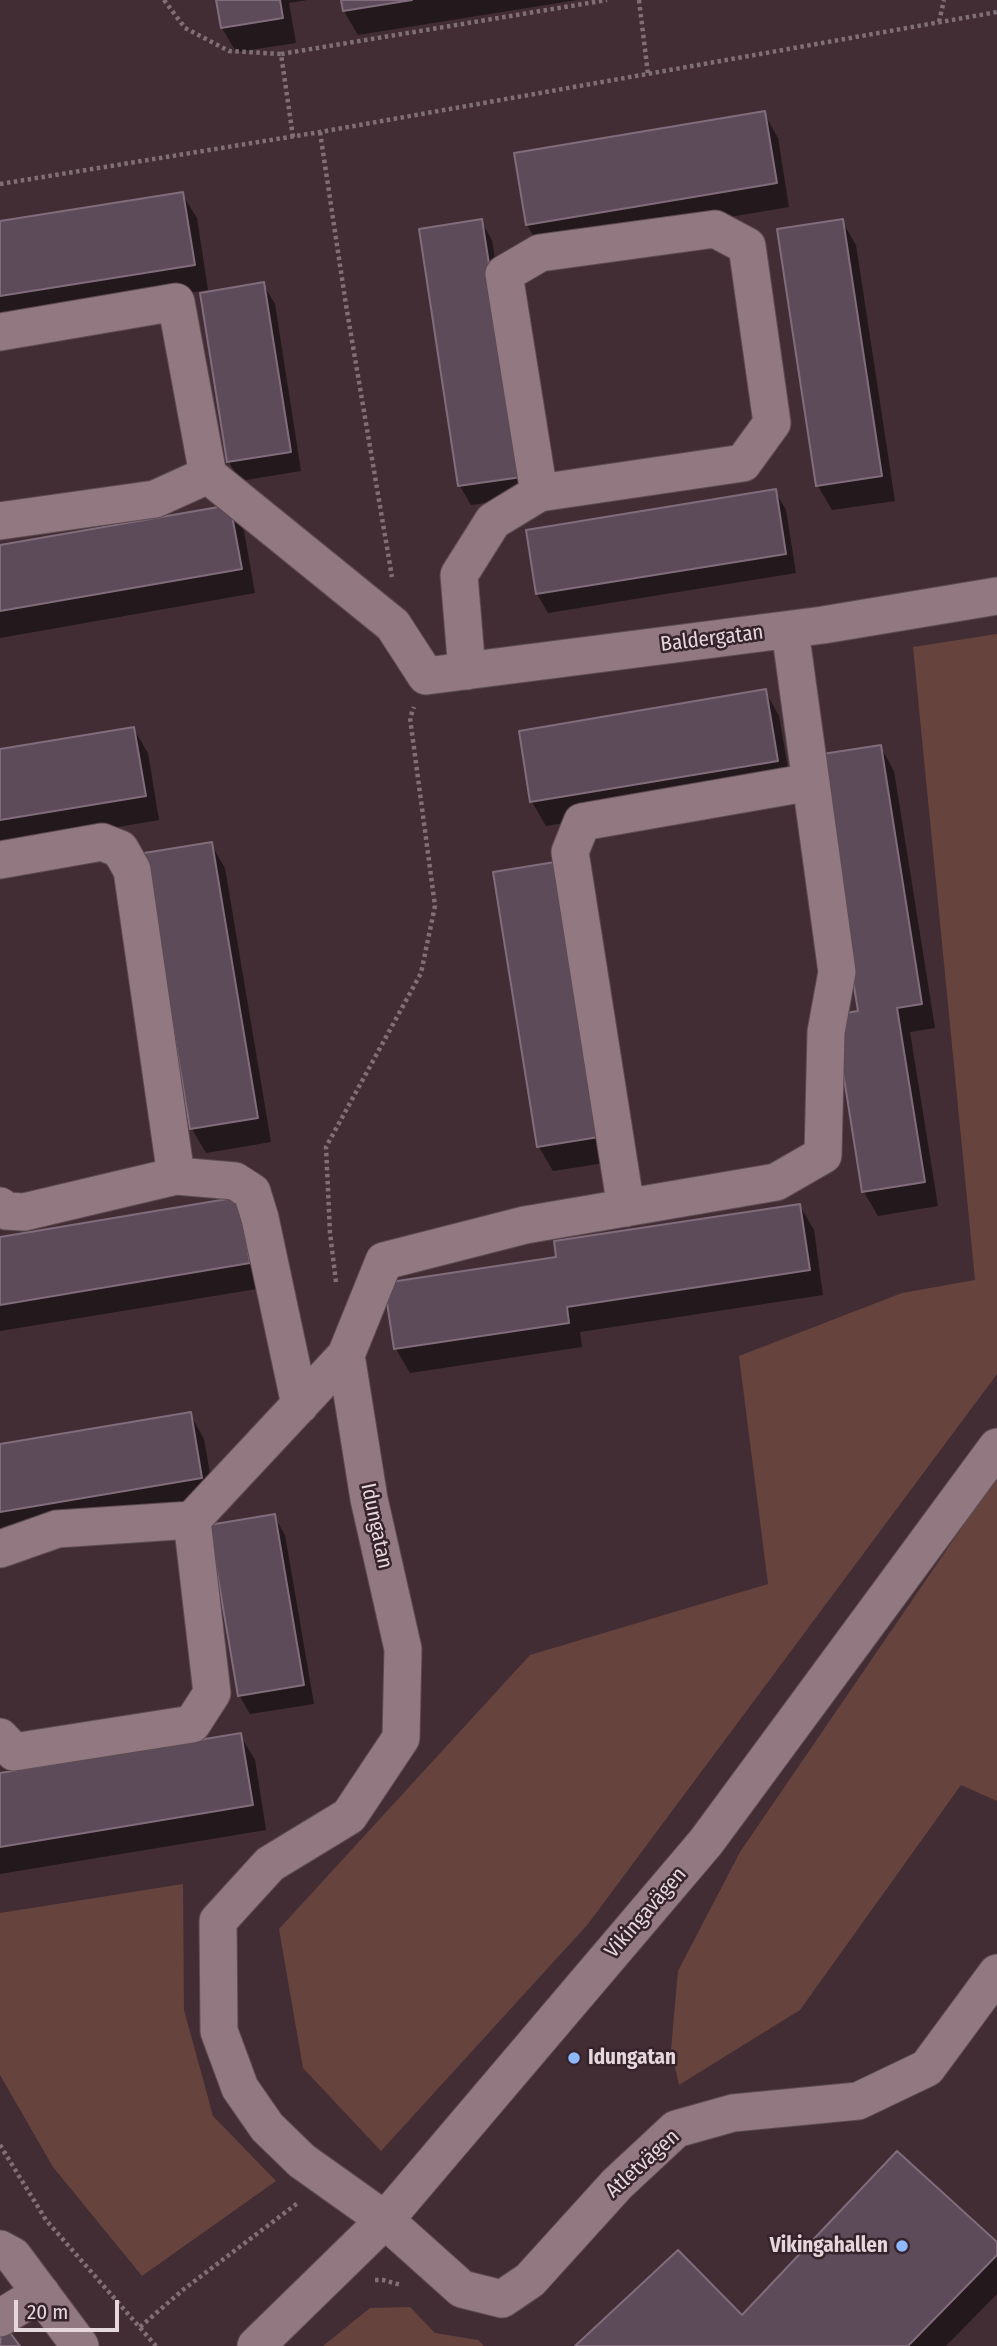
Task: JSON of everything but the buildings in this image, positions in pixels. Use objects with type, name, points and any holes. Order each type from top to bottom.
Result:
[{"type":"street","points":[[467,671],[459,575],[493,521],[539,493],[743,463],[772,423],[747,246],[715,229],[540,253],[504,274],[539,493]]},
{"type":"street","points":[[0,331],[176,302],[208,475],[393,625],[426,676]]},
{"type":"street","points":[[0,521],[155,499],[208,475]]},
{"type":"street","name":"Baldergatan","points":[[426,676],[790,630],[997,596]]},
{"type":"street","points":[[0,1549],[57,1530],[192,1520],[346,1355],[384,1261],[525,1225],[776,1182],[823,1156],[826,1032],[837,972],[790,630]]},
{"type":"street","points":[[626,1208],[570,852],[582,822],[811,782]]},
{"type":"street","points":[[0,860],[102,842],[120,849],[132,870],[176,1176]]},
{"type":"street","points":[[0,1206],[6,1211],[24,1212],[176,1176],[235,1181],[252,1192],[300,1405]]},
{"type":"street","name":"Idungatan","points":[[346,1355],[369,1499],[403,1649],[401,1738],[349,1816],[270,1864],[218,1921],[219,2031],[240,2088],[267,2127],[302,2161],[384,2220]]},
{"type":"street","name":"Vikingavägen","points":[[256,2346],[384,2220],[706,1842],[997,1447]]},
{"type":"street","points":[[0,1737],[14,1752],[192,1724],[212,1693],[192,1520]]},
{"type":"street","name":"Atletvägen","points":[[384,2220],[462,2290],[502,2299],[530,2280],[617,2183],[676,2129],[733,2113],[858,2101],[927,2068],[997,1973]]},
{"type":"street","points":[[0,2249],[13,2256],[80,2346]]},
{"type":"street","points":[[0,2318],[41,2293]]},
{"type":"path","points":[[164,0],[185,28],[229,51],[281,54],[607,0]]},
{"type":"path","points":[[639,0],[648,74]]},
{"type":"path","points":[[939,22],[944,0]]},
{"type":"path","points":[[0,184],[293,137],[997,12]]},
{"type":"path","points":[[281,54],[293,137]]},
{"type":"path","points":[[320,132],[345,305],[393,581]]},
{"type":"path","points":[[337,1287],[330,1233],[326,1147],[421,973],[435,906],[410,718],[426,676]]},
{"type":"path","points":[[0,2144],[46,2220],[156,2346]]},
{"type":"path","points":[[139,2327],[184,2289],[327,2180]]},
{"type":"shaded area","points":[[997,634],[997,1374],[588,1924],[381,2151],[303,2068],[279,1929],[530,1655],[768,1584],[739,1356],[902,1293],[975,1280],[913,647]]},
{"type":"shaded area","points":[[997,1476],[997,1801],[961,1785],[800,2010],[679,2085],[671,2050],[678,1971],[740,1852]]},
{"type":"shaded area","points":[[183,1884],[184,2010],[213,2116],[276,2181],[142,2276],[53,2167],[0,2075],[0,1913]]},
{"type":"shaded area","points":[[410,2307],[435,2333],[478,2340],[484,2346],[323,2346],[370,2308]]},
{"type":"place","name":"Idungatan","points":[[574,2058]]},
{"type":"place","name":"Vikingahallen","points":[[902,2246]]}]
